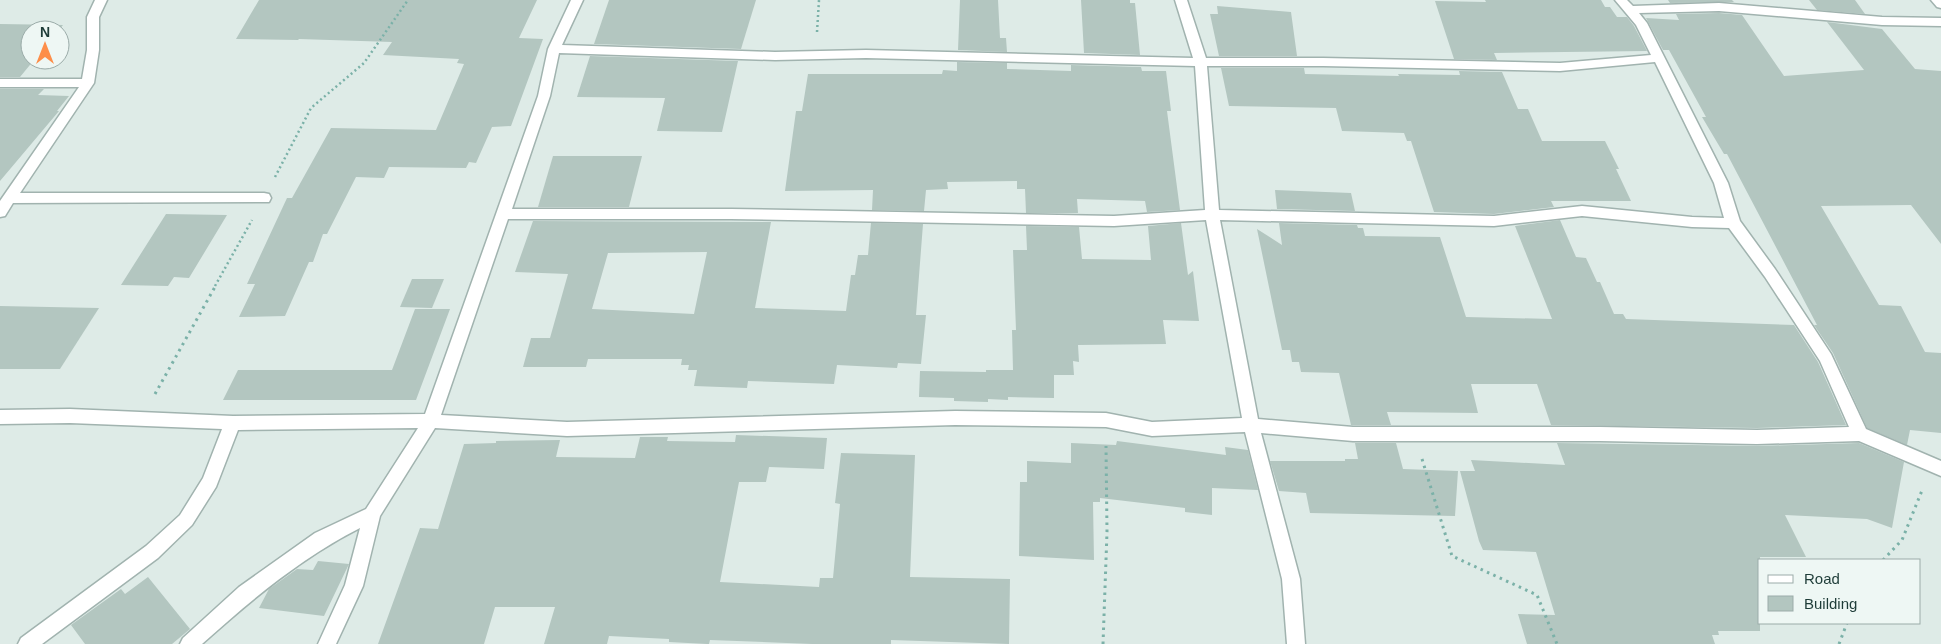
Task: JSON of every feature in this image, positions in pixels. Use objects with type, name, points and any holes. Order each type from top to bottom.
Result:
[{"type":"street","points":[[0,212],[88,82],[94,50],[93,17],[101,0]]},
{"type":"street","points":[[327,644],[354,586],[372,514],[431,421],[544,96],[554,49],[577,0]]},
{"type":"street","points":[[1181,0],[1201,63],[1212,215],[1251,425],[1291,579],[1296,644]]},
{"type":"street","points":[[1937,0],[1941,4]]},
{"type":"street","points":[[1625,5],[1720,6],[1864,20],[1941,22]]},
{"type":"street","points":[[1625,5],[1641,23],[1659,58],[1720,183],[1733,224],[1770,273],[1826,358],[1860,434]]},
{"type":"street","points":[[554,49],[775,56],[866,54],[1244,64],[1300,60],[1429,65],[1562,67],[1659,58]]},
{"type":"street","points":[[0,83],[88,82]]},
{"type":"street","points":[[10,198],[264,198]]},
{"type":"street","points":[[502,214],[730,214],[1114,221],[1212,215],[1494,221],[1582,211],[1692,222],[1733,224]]},
{"type":"street","points":[[0,417],[70,416],[233,423],[431,421],[567,429],[954,418],[1106,420],[1152,429],[1251,425],[1353,434],[1600,434],[1757,437],[1860,434],[1935,466]]},
{"type":"street","points":[[26,644],[152,552],[186,520],[210,482],[233,423]]},
{"type":"street","points":[[189,644],[245,593],[313,544],[372,514]]},
{"type":"path","points":[[816,55],[819,0]]},
{"type":"path","points":[[1103,644],[1107,532],[1106,420]]},
{"type":"path","points":[[1414,434],[1452,556],[1537,595],[1557,644]]},
{"type":"path","points":[[1884,559],[1902,540],[1924,486],[1935,466]]},
{"type":"path","points":[[1839,644],[1847,624]]},
{"type":"building","points":[[259,0],[537,0],[519,38],[543,39],[511,126],[492,127],[476,163],[469,162],[466,168],[389,167],[384,178],[356,177],[327,234],[323,234],[313,262],[309,262],[285,316],[239,317],[255,284],[247,284],[287,198],[292,198],[331,128],[436,130],[464,64],[457,63],[459,59],[383,55],[392,42],[236,39]]},
{"type":"building","points":[[609,0],[756,0],[741,49],[594,44]]},
{"type":"building","points":[[960,0],[998,0],[1000,38],[1006,38],[1007,52],[958,50]]},
{"type":"building","points":[[1081,0],[1130,0],[1130,3],[1135,3],[1140,55],[1084,53]]},
{"type":"building","points":[[1485,0],[1601,0],[1605,7],[1610,7],[1617,17],[1627,17],[1647,51],[1494,53],[1497,60],[1454,59],[1435,1],[1486,2]]},
{"type":"building","points":[[1668,0],[1732,0],[1734,2],[1670,3]]},
{"type":"building","points":[[1809,0],[1855,0],[1865,14],[1817,10]]},
{"type":"building","points":[[1217,6],[1291,12],[1297,56],[1219,56],[1210,14],[1218,14]]},
{"type":"building","points":[[1719,13],[1742,15],[1784,76],[1864,70],[1827,22],[1882,29],[1915,69],[1941,71],[1941,244],[1911,205],[1821,206],[1879,305],[1901,306],[1925,352],[1941,353],[1941,433],[1910,430],[1907,445],[1867,428],[1833,353],[1814,325],[1817,325],[1727,154],[1724,154],[1702,117],[1706,117],[1669,50],[1663,50],[1646,18],[1679,20],[1676,14]]},
{"type":"building","points":[[0,24],[20,24],[20,70],[26,70],[20,77],[0,77]]},
{"type":"building","points":[[590,56],[738,61],[722,132],[657,131],[665,98],[577,97]]},
{"type":"building","points":[[957,62],[1007,63],[1007,69],[1071,71],[1071,65],[1141,67],[1142,71],[1166,71],[1171,111],[1167,111],[1180,210],[1147,212],[1145,201],[1077,199],[1078,213],[1026,213],[1025,189],[1017,189],[1017,181],[947,182],[948,189],[926,190],[924,211],[872,210],[873,190],[785,191],[796,111],[802,111],[808,74],[942,74],[943,70],[957,71]]},
{"type":"building","points":[[1221,68],[1304,68],[1305,74],[1399,76],[1398,74],[1460,75],[1459,71],[1502,72],[1518,109],[1528,109],[1542,141],[1605,141],[1619,169],[1616,169],[1631,201],[1551,201],[1554,207],[1494,214],[1434,212],[1411,141],[1407,141],[1404,133],[1342,131],[1336,108],[1229,106]]},
{"type":"building","points":[[0,89],[44,89],[38,95],[69,96],[57,111],[59,111],[0,181]]},
{"type":"building","points":[[553,156],[642,156],[629,207],[538,207]]},
{"type":"building","points":[[1275,190],[1351,193],[1355,211],[1277,209]]},
{"type":"building","points":[[166,214],[227,215],[189,278],[174,277],[168,286],[121,285]]},
{"type":"building","points":[[1560,220],[1576,257],[1586,258],[1597,282],[1600,282],[1614,314],[1623,314],[1626,319],[1794,325],[1818,362],[1846,425],[1757,428],[1551,425],[1537,384],[1471,384],[1478,413],[1387,412],[1391,425],[1351,425],[1339,373],[1301,372],[1299,362],[1292,362],[1290,350],[1282,350],[1257,229],[1282,245],[1279,223],[1357,225],[1358,228],[1363,228],[1365,236],[1440,237],[1466,317],[1552,319],[1515,226]]},
{"type":"building","points":[[533,221],[771,222],[755,308],[846,311],[851,275],[855,275],[858,255],[868,255],[871,223],[923,224],[916,315],[926,315],[921,364],[898,363],[897,368],[837,365],[834,384],[748,381],[747,388],[694,386],[697,370],[688,370],[689,365],[681,365],[682,359],[588,359],[586,367],[523,367],[531,338],[550,338],[568,274],[515,272]],"holes":[[[707,252],[694,314],[592,309],[608,253]]]},
{"type":"building","points":[[1181,223],[1188,275],[1193,271],[1199,321],[1163,320],[1166,344],[1078,345],[1079,362],[1073,361],[1074,375],[1054,375],[1054,398],[1008,397],[1008,400],[988,399],[988,402],[954,401],[954,398],[919,397],[920,371],[986,372],[986,370],[1013,370],[1012,330],[1016,330],[1013,250],[1027,250],[1026,226],[1079,227],[1082,259],[1151,260],[1148,226]]},
{"type":"building","points":[[412,279],[444,279],[432,308],[400,307]]},
{"type":"building","points":[[0,306],[99,308],[60,369],[0,369]]},
{"type":"building","points":[[415,309],[450,309],[416,400],[223,400],[238,370],[392,370]]},
{"type":"building","points":[[736,435],[827,438],[824,469],[769,467],[766,482],[739,482],[720,582],[819,587],[820,578],[833,578],[840,504],[835,503],[841,453],[915,455],[910,577],[1010,579],[1009,644],[891,640],[891,644],[812,644],[710,640],[709,644],[707,644],[669,642],[669,639],[609,636],[607,644],[544,644],[555,607],[495,607],[484,644],[378,644],[420,528],[438,529],[464,444],[496,443],[496,441],[560,440],[556,457],[635,458],[640,437],[668,437],[667,441],[735,442]]},
{"type":"building","points":[[1117,441],[1226,455],[1225,447],[1248,450],[1258,490],[1212,488],[1212,515],[1185,512],[1185,508],[1100,498],[1100,502],[1093,502],[1094,560],[1019,556],[1020,482],[1027,482],[1027,461],[1071,463],[1071,443],[1116,445]]},
{"type":"building","points":[[1355,443],[1396,443],[1403,469],[1458,471],[1455,516],[1310,513],[1306,493],[1279,491],[1270,461],[1345,461],[1345,459],[1358,459]]},
{"type":"building","points":[[1557,443],[1757,446],[1859,443],[1904,462],[1892,528],[1867,519],[1785,515],[1806,557],[1760,557],[1758,559],[1758,624],[1760,624],[1760,631],[1718,631],[1719,635],[1712,635],[1715,644],[1527,644],[1518,614],[1555,615],[1536,552],[1483,550],[1460,471],[1475,471],[1471,460],[1565,465]]},
{"type":"building","points":[[318,561],[349,564],[324,616],[259,608],[269,589],[297,569],[313,570]]},
{"type":"building","points":[[148,577],[190,629],[172,644],[85,644],[71,625],[121,589],[125,594]]}]
